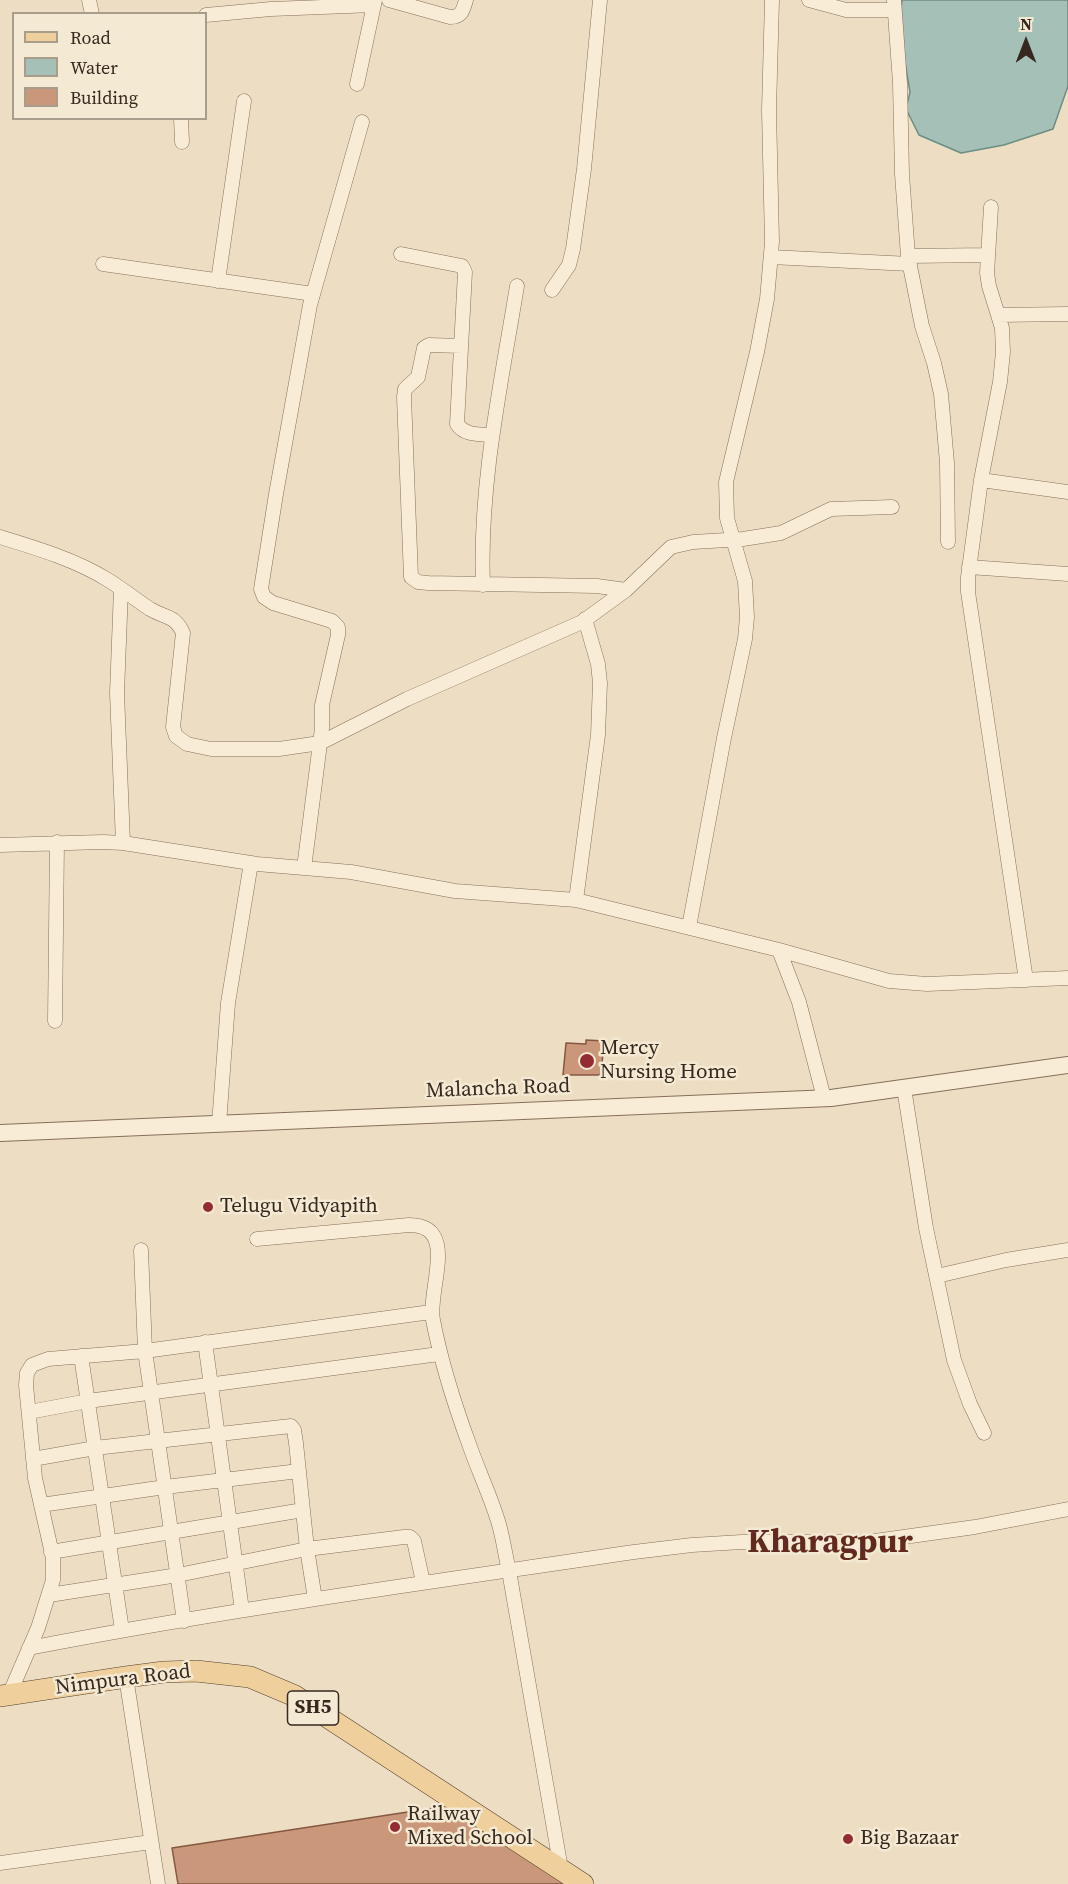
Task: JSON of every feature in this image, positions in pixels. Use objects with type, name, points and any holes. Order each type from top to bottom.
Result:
[{"type":"main road","name":"Nimpura Road","points":[[4,1696],[164,1672],[223,1672],[250,1677],[295,1696],[584,1884]]},
{"type":"street","points":[[389,0],[450,17],[457,17],[463,12],[466,0]]},
{"type":"street","points":[[552,290],[569,265],[573,249],[584,169],[600,0]]},
{"type":"street","points":[[689,927],[745,639],[745,581],[726,512],[726,482],[757,352],[767,299],[772,242],[770,110],[772,0]]},
{"type":"street","points":[[809,0],[846,10],[894,5],[900,83],[902,174],[909,260],[922,326],[941,394],[947,463],[948,542]]},
{"type":"street","points":[[207,15],[279,5],[375,3],[357,84]]},
{"type":"street","points":[[218,281],[244,101]]},
{"type":"street","points":[[181,120],[182,142]]},
{"type":"street","points":[[304,868],[320,743],[322,705],[338,627],[332,621],[273,603],[264,597],[261,589],[313,294],[362,122]]},
{"type":"street","points":[[991,207],[988,286],[1002,328],[1001,372],[981,480],[969,567],[968,592],[1026,980]]},
{"type":"street","points":[[401,254],[462,266],[465,272],[457,424],[467,433],[492,435]]},
{"type":"street","points":[[771,257],[909,260],[988,255]]},
{"type":"street","points":[[103,264],[313,294]]},
{"type":"street","points":[[483,585],[482,556],[492,435],[517,286]]},
{"type":"street","points":[[998,315],[1068,314]]},
{"type":"street","points":[[461,346],[429,345],[424,348],[418,377],[405,389],[411,577],[418,582],[597,586],[626,590]]},
{"type":"street","points":[[981,480],[1068,492]]},
{"type":"street","points":[[0,537],[81,566],[108,580],[158,614],[173,619],[179,624],[183,633],[173,716],[176,736],[187,744],[211,749],[279,749],[320,743],[407,699],[585,619],[626,590],[671,547],[693,542],[732,540],[781,533],[831,509],[892,507]]},
{"type":"street","points":[[969,567],[1068,574]]},
{"type":"street","points":[[121,589],[117,693],[123,843]]},
{"type":"street","points":[[576,900],[598,735],[599,704],[598,664],[585,619]]},
{"type":"street","points":[[0,845],[57,842],[123,843],[251,863],[351,872],[455,891],[576,900],[779,950],[889,981],[927,984],[1068,978]]},
{"type":"street","points":[[55,1021],[57,842]]},
{"type":"street","points":[[219,1124],[228,1003],[251,863]]},
{"type":"street","points":[[779,950],[799,1002],[824,1098]]},
{"type":"street","name":"Malancha Road","points":[[0,1133],[824,1098],[1068,1065]]},
{"type":"street","points":[[904,1088],[926,1227],[954,1360],[970,1404],[984,1433]]},
{"type":"street","points":[[257,1239],[409,1225],[428,1227],[435,1237],[439,1252],[431,1312],[440,1354],[468,1443],[499,1523],[561,1869]]},
{"type":"street","points":[[141,1250],[145,1351],[184,1621]]},
{"type":"street","points":[[937,1276],[1006,1260],[1068,1250]]},
{"type":"street","points":[[4,1696],[29,1648],[53,1580],[51,1552],[33,1459],[26,1385],[27,1373],[32,1365],[48,1359],[145,1351],[431,1312]]},
{"type":"street","points":[[205,1342],[242,1610]]},
{"type":"street","points":[[29,1412],[88,1401],[440,1354]]},
{"type":"street","points":[[81,1356],[122,1630]]},
{"type":"street","points":[[33,1459],[95,1448],[291,1426],[294,1430],[315,1599]]},
{"type":"street","points":[[41,1505],[165,1486],[299,1471]]},
{"type":"street","points":[[29,1648],[242,1610],[423,1582],[692,1545],[742,1542],[868,1542],[975,1527],[1068,1509]]},
{"type":"street","points":[[51,1552],[303,1510]]},
{"type":"street","points":[[49,1595],[178,1575],[307,1549],[410,1537],[416,1545],[423,1582]]},
{"type":"street","points":[[126,1677],[158,1884]]},
{"type":"street","points":[[0,1863],[151,1842]]},
{"type":"water","points":[[902,0],[1068,0],[1068,86],[1053,129],[1004,145],[961,153],[919,135],[906,109],[910,92],[901,39]]},
{"type":"building","points":[[586,1040],[604,1041],[601,1075],[563,1075],[566,1043],[586,1044]]},
{"type":"building","name":"Railway Mixed School","points":[[447,1806],[567,1884],[178,1884],[172,1848]]},
{"type":"place","name":"Mercy Nursing Home","points":[[587,1061]]},
{"type":"place","name":"Telugu Vidyapith","points":[[208,1207]]},
{"type":"place","name":"Railway Mixed School","points":[[395,1827]]},
{"type":"place","name":"Big Bazaar","points":[[848,1839]]},
{"type":"district","name":"Kharagpur","points":[[830,1544]]}]
